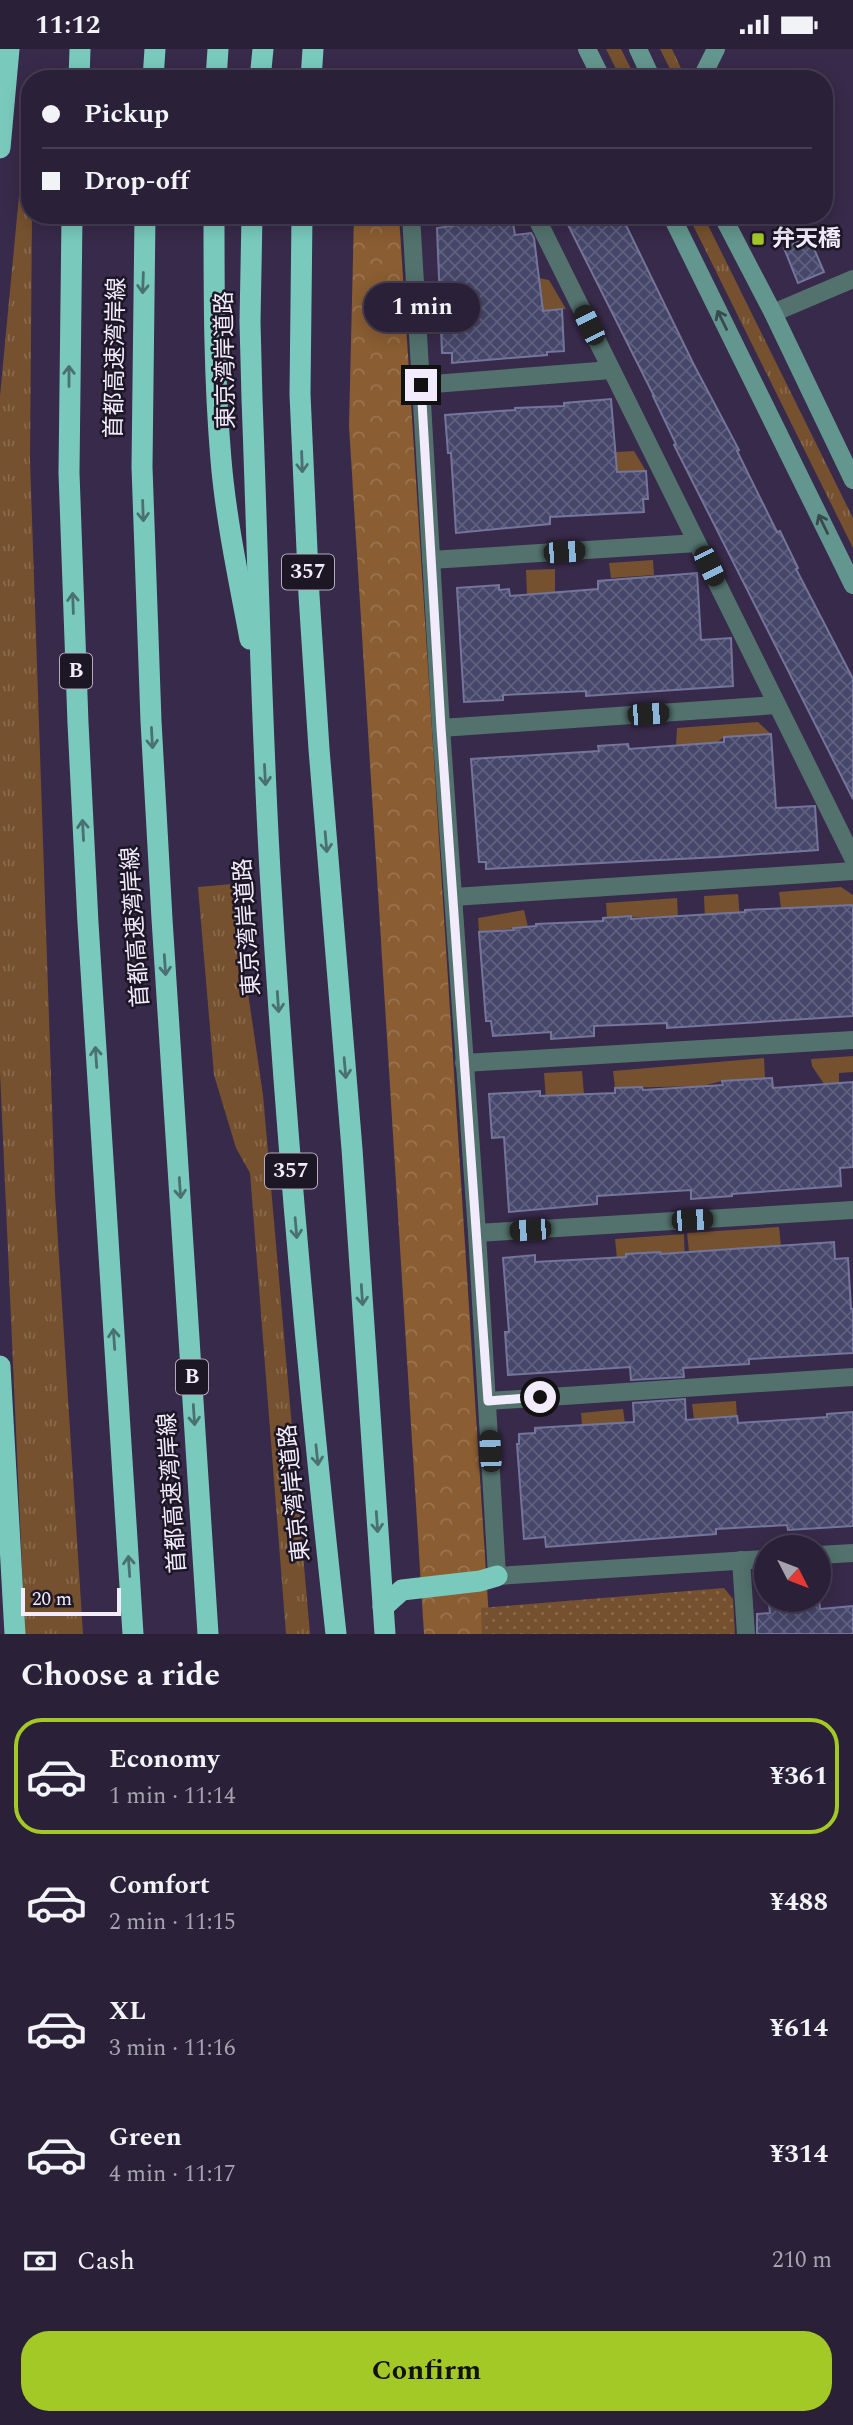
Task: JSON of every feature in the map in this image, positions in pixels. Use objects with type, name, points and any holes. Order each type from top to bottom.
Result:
[{"type":"highway","points":[[0,148],[9,49]]},
{"type":"highway","points":[[79,70],[80,49]]},
{"type":"highway","points":[[154,70],[155,49]]},
{"type":"highway","points":[[217,70],[218,49]]},
{"type":"highway","points":[[261,70],[262,49]]},
{"type":"highway","points":[[312,70],[313,49]]},
{"type":"highway","name":"首都高速湾岸線","points":[[72,224],[69,473],[78,723],[133,1634]]},
{"type":"highway","name":"首都高速湾岸線","points":[[145,224],[142,480],[151,721],[208,1634]]},
{"type":"highway","points":[[214,224],[215,350],[221,462],[235,560],[262,706]]},
{"type":"highway","name":"東京湾岸道路","points":[[252,224],[250,322],[254,460],[271,882],[287,1118],[316,1451],[336,1634]]},
{"type":"highway","name":"357","points":[[302,224],[300,394],[304,507],[319,749],[352,1149],[385,1634]]},
{"type":"highway","points":[[0,1366],[15,1634]]},
{"type":"highway","points":[[383,1607],[402,1590],[480,1581],[497,1576]]},
{"type":"street","points":[[587,49],[598,70]]},
{"type":"street","points":[[638,49],[648,70]]},
{"type":"street","points":[[706,70],[716,49]]},
{"type":"street","points":[[412,224],[441,728],[477,1233],[497,1576],[754,1559]]},
{"type":"street","points":[[539,224],[853,858]]},
{"type":"street","points":[[675,224],[853,585]]},
{"type":"street","points":[[727,224],[773,313],[853,480]]},
{"type":"street","points":[[773,313],[853,279]]},
{"type":"street","points":[[421,385],[611,370]]},
{"type":"street","points":[[431,560],[697,543]]},
{"type":"street","points":[[441,728],[777,705]]},
{"type":"street","points":[[454,897],[853,871]]},
{"type":"street","points":[[464,1063],[853,1039]]},
{"type":"street","points":[[477,1233],[853,1210]]},
{"type":"street","points":[[488,1401],[853,1377]]},
{"type":"street","points":[[831,1554],[853,1553]]},
{"type":"street","points":[[740,1560],[746,1634]]},
{"type":"green space","points":[[606,49],[621,49],[632,70],[616,70]]},
{"type":"green space","points":[[660,49],[672,49],[682,70],[670,70]]},
{"type":"green space","points":[[20,185],[21,224],[32,224],[30,460],[55,1194],[83,1634],[25,1634],[0,1072],[0,396]]},
{"type":"green space","points":[[354,224],[400,224],[490,1634],[424,1634],[349,426]]},
{"type":"green space","points":[[692,224],[707,224],[853,518],[853,548]]},
{"type":"green space","points":[[539,278],[549,280],[566,309],[511,313],[494,284]]},
{"type":"green space","points":[[634,451],[646,471],[606,472],[485,460]]},
{"type":"green space","points":[[653,560],[654,575],[611,578],[609,563]]},
{"type":"green space","points":[[555,569],[555,593],[527,595],[526,570]]},
{"type":"green space","points":[[758,722],[771,734],[724,737],[716,743],[676,745],[677,728]]},
{"type":"green space","points":[[232,884],[263,1095],[310,1634],[286,1634],[250,1173],[236,1148],[214,1075],[198,887]]},
{"type":"green space","points":[[841,887],[853,895],[853,905],[781,908],[779,892]]},
{"type":"green space","points":[[738,894],[740,918],[705,921],[704,896]]},
{"type":"green space","points":[[677,898],[678,916],[607,918],[606,903]]},
{"type":"green space","points":[[524,910],[528,927],[479,932],[478,918]]},
{"type":"green space","points":[[853,1056],[853,1072],[839,1073],[839,1083],[824,1084],[812,1066],[811,1059]]},
{"type":"green space","points":[[764,1058],[765,1078],[722,1081],[702,1086],[615,1088],[613,1071]]},
{"type":"green space","points":[[582,1071],[584,1094],[557,1095],[546,1100],[544,1073]]},
{"type":"green space","points":[[779,1227],[781,1246],[689,1252],[687,1233]]},
{"type":"green space","points":[[684,1234],[685,1268],[661,1269],[660,1252],[626,1254],[627,1277],[619,1278],[615,1239]]},
{"type":"green space","points":[[736,1401],[737,1416],[694,1419],[692,1404]]},
{"type":"green space","points":[[623,1409],[626,1430],[582,1425],[581,1413]]},
{"type":"green space","points":[[724,1588],[733,1599],[735,1634],[482,1634],[481,1608]]},
{"type":"building","points":[[464,224],[513,224],[515,235],[531,233],[534,238],[543,311],[562,309],[564,351],[547,352],[547,355],[452,363],[452,353],[442,353],[437,228]]},
{"type":"building","points":[[568,224],[625,224],[739,450],[737,451],[777,532],[780,531],[798,568],[796,569],[853,679],[853,799],[674,445],[676,444]]},
{"type":"building","points":[[809,237],[824,272],[798,283],[784,248]]},
{"type":"building","points":[[611,399],[617,472],[646,471],[648,499],[643,499],[644,512],[550,517],[550,524],[456,533],[451,453],[448,453],[445,415],[564,406],[564,403]]},
{"type":"building","points":[[697,573],[701,640],[731,638],[733,686],[586,696],[586,691],[503,695],[503,700],[464,702],[457,588],[499,585],[499,590],[509,589],[510,596],[598,589],[598,581]]},
{"type":"building","points":[[771,734],[776,808],[815,806],[818,850],[486,869],[486,862],[479,862],[471,759],[599,751],[598,746],[628,744],[629,749],[724,742],[724,737]]},
{"type":"building","points":[[853,905],[853,1016],[667,1028],[667,1023],[594,1026],[594,1036],[551,1039],[551,1032],[493,1036],[491,1021],[486,1021],[479,932],[514,930],[513,928],[536,924],[603,921],[603,918],[631,916],[631,919]]},
{"type":"building","points":[[772,1078],[773,1088],[853,1082],[853,1167],[840,1168],[841,1186],[691,1199],[691,1190],[597,1196],[597,1204],[509,1212],[504,1137],[492,1138],[489,1094],[540,1091],[540,1096],[615,1093],[615,1088],[642,1087],[643,1090],[723,1085],[722,1081]]},
{"type":"building","points":[[834,1242],[835,1259],[848,1258],[853,1309],[853,1353],[749,1359],[749,1364],[683,1368],[684,1377],[631,1380],[630,1367],[508,1375],[505,1332],[509,1332],[503,1258],[535,1255],[535,1262]]},
{"type":"building","points":[[685,1399],[686,1420],[737,1416],[738,1423],[827,1417],[827,1414],[853,1412],[853,1526],[788,1530],[787,1525],[716,1529],[716,1534],[546,1547],[545,1537],[524,1539],[517,1444],[519,1434],[535,1433],[535,1428],[634,1422],[633,1403]]},
{"type":"building","points":[[853,1606],[853,1634],[757,1634],[757,1614],[831,1612],[831,1608]]},
{"type":"place","name":"弁天橋","points":[[758,239]]},
{"type":"route","points":[[421,385],[441,728],[488,1401],[540,1397]]}]
